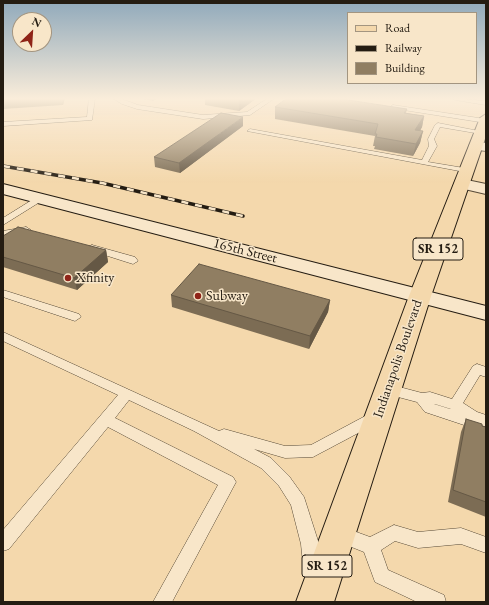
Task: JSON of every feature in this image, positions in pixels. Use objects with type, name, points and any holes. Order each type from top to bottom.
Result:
[{"type":"main road","name":"Indianapolis Boulevard","points":[[315,601],[420,296],[483,133]]},
{"type":"main road","points":[[465,178],[486,189]]},
{"type":"main road","name":"165th Street","points":[[3,189],[486,314]]},
{"type":"lane","points":[[424,163],[433,146],[431,139],[437,126]]},
{"type":"lane","points":[[445,126],[483,133]]},
{"type":"lane","points":[[459,126],[483,133]]},
{"type":"lane","points":[[250,131],[424,163],[465,178]]},
{"type":"lane","points":[[3,222],[40,198]]},
{"type":"lane","points":[[3,234],[23,229],[33,231]]},
{"type":"lane","points":[[86,246],[131,258],[134,261]]},
{"type":"lane","points":[[3,293],[75,317]]},
{"type":"lane","points":[[3,336],[199,427],[266,463],[284,481],[298,502],[310,544],[315,601]]},
{"type":"lane","points":[[455,405],[477,369],[486,372]]},
{"type":"lane","points":[[3,543],[127,394]]},
{"type":"lane","points":[[199,427],[285,452],[313,451],[384,402],[430,397],[455,405],[472,416],[486,421]]},
{"type":"lane","points":[[422,398],[430,408],[464,419],[472,416]]},
{"type":"lane","points":[[106,420],[228,482],[162,602]]},
{"type":"lane","points":[[371,546],[394,533],[418,540],[461,536],[486,545]]},
{"type":"lane","points":[[339,534],[371,546],[382,576],[413,592],[437,602]]},
{"type":"building","points":[[201,126],[230,126],[179,163],[154,157]]},
{"type":"building","points":[[377,126],[417,126],[415,130],[423,131],[416,144],[376,137],[377,134],[375,134]]},
{"type":"building","points":[[18,227],[106,250],[74,278],[3,257],[3,236]]},
{"type":"building","points":[[199,264],[330,300],[310,336],[171,295]]},
{"type":"building","points":[[466,419],[482,424],[482,426],[486,427],[486,502],[453,490]]},
{"type":"railway","points":[[3,166],[102,183],[243,216]]},
{"type":"place","name":"Xfinity","points":[[68,278]]},
{"type":"place","name":"Subway","points":[[198,296]]}]
